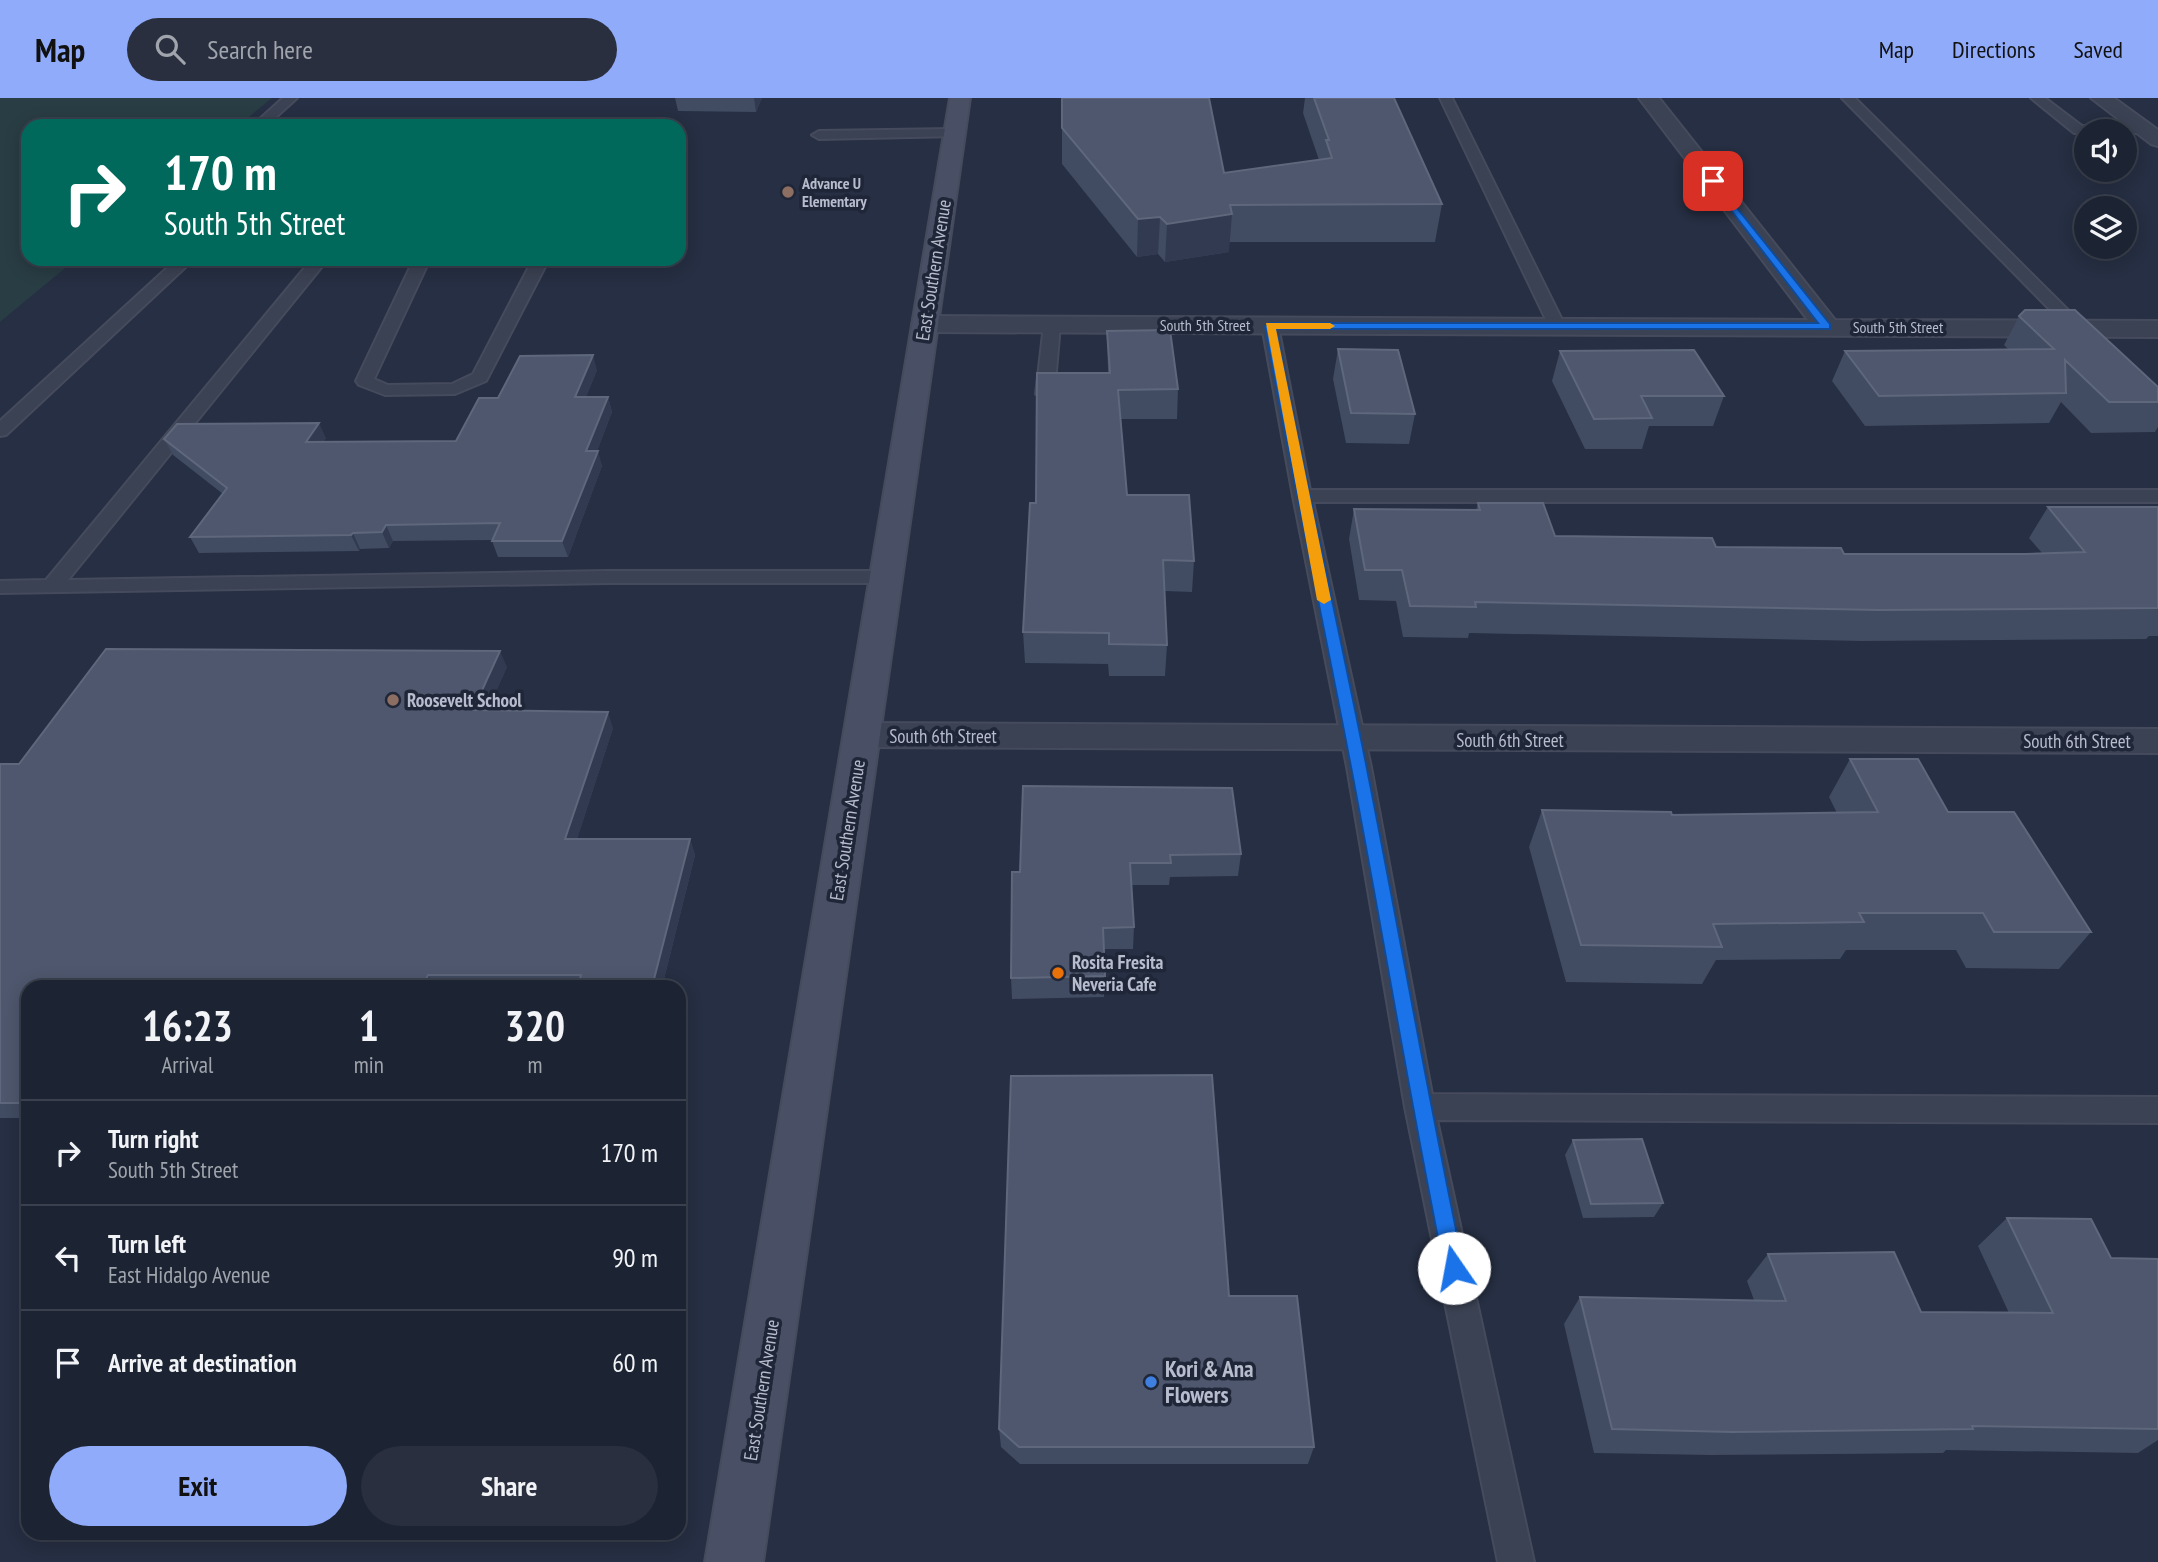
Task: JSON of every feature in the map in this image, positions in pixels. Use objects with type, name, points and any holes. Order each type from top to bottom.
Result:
[{"type":"main road","name":"East Southern Avenue","points":[[734,1562],[960,98]]},
{"type":"street","points":[[1649,98],[1826,326]]},
{"type":"street","points":[[2101,98],[2151,135]]},
{"type":"street","name":"South 5th Street","points":[[925,324],[2126,329],[2155,340]]},
{"type":"street","name":"South 6th Street","points":[[862,736],[2158,741]]},
{"type":"lane","points":[[266,119],[291,98]]},
{"type":"lane","points":[[1446,98],[1557,326]]},
{"type":"lane","points":[[1848,98],[2078,329]]},
{"type":"lane","points":[[2037,98],[2080,130],[2151,135]]},
{"type":"lane","points":[[819,135],[953,133]]},
{"type":"lane","points":[[0,432],[178,266]]},
{"type":"lane","points":[[52,586],[314,266]]},
{"type":"lane","points":[[419,266],[365,381],[385,390],[455,389],[480,377],[537,266]]},
{"type":"lane","points":[[1045,394],[1052,325]]},
{"type":"lane","points":[[1270,326],[1302,496],[1353,738],[1420,1107],[1516,1562]]},
{"type":"lane","points":[[1302,496],[2158,496]]},
{"type":"lane","points":[[0,587],[608,577],[886,577]]},
{"type":"lane","points":[[1420,1107],[2158,1110]]},
{"type":"shaded area","points":[[0,98],[272,98],[246,119],[21,119],[21,266],[68,266],[0,322]]},
{"type":"building","points":[[1062,98],[1209,98],[1224,173],[1332,158],[1326,140],[1329,140],[1314,98],[1394,98],[1442,204],[1230,205],[1232,214],[1167,224],[1160,217],[1138,219],[1062,128]]},
{"type":"building","points":[[2025,310],[2075,310],[2158,387],[2158,402],[2109,402],[2065,360],[2066,393],[1879,396],[1845,351],[2054,349],[2019,316]]},
{"type":"building","points":[[1170,330],[1178,389],[1118,390],[1127,495],[1189,495],[1194,561],[1163,560],[1167,645],[1109,644],[1109,633],[1023,632],[1030,503],[1036,503],[1037,373],[1110,373],[1107,331]]},
{"type":"building","points":[[1338,349],[1398,350],[1415,414],[1351,413]]},
{"type":"building","points":[[1694,350],[1724,396],[1641,396],[1652,418],[1594,419],[1560,351]]},
{"type":"building","points":[[593,355],[575,397],[608,397],[586,451],[598,451],[562,541],[492,541],[500,523],[386,525],[382,532],[351,535],[190,537],[227,488],[164,439],[177,424],[319,423],[306,442],[456,441],[479,398],[498,398],[520,356]]},
{"type":"building","points":[[1478,503],[1543,503],[1555,536],[1712,538],[1716,547],[1841,548],[1844,554],[2085,552],[2048,507],[2158,507],[2158,608],[1879,610],[1475,602],[1476,607],[1410,606],[1402,570],[1365,570],[1354,509],[1480,510]]},
{"type":"building","points":[[106,649],[500,651],[473,710],[608,712],[565,839],[690,839],[654,980],[580,980],[581,975],[428,975],[426,980],[21,980],[21,1103],[0,1103],[0,764],[19,764]]},
{"type":"building","points":[[1850,759],[1918,759],[1948,812],[2014,812],[2091,932],[1994,932],[1983,913],[1859,913],[1864,922],[1713,924],[1722,947],[1581,945],[1542,810],[1671,812],[1672,815],[1878,812]]},
{"type":"building","points":[[1023,786],[1232,788],[1241,854],[1170,855],[1171,863],[1130,863],[1134,927],[1103,928],[1105,976],[1011,978],[1012,872],[1020,872]]},
{"type":"building","points":[[1212,1075],[1229,1296],[1297,1296],[1314,1447],[1019,1447],[999,1429],[1011,1076]]},
{"type":"building","points":[[1642,1139],[1663,1203],[1591,1204],[1573,1140]]},
{"type":"building","points":[[2007,1218],[2091,1219],[2111,1258],[2158,1259],[2158,1429],[1972,1426],[1973,1429],[1732,1432],[1612,1429],[1580,1297],[1786,1301],[1768,1254],[1894,1252],[1921,1312],[2053,1313]]},
{"type":"slow traffic","points":[[1324,600],[1270,326],[1330,326]]},
{"type":"place","name":"Advance U Elementary","points":[[788,192]]},
{"type":"place","name":"Roosevelt School","points":[[393,700]]},
{"type":"place","name":"Rosita Fresita Neveria Cafe","points":[[1058,973]]},
{"type":"place","name":"Kori & Ana Flowers","points":[[1151,1382]]},
{"type":"route","points":[[1454,1268],[1420,1107],[1347,704],[1302,496],[1270,326],[1826,326],[1713,181]]}]
